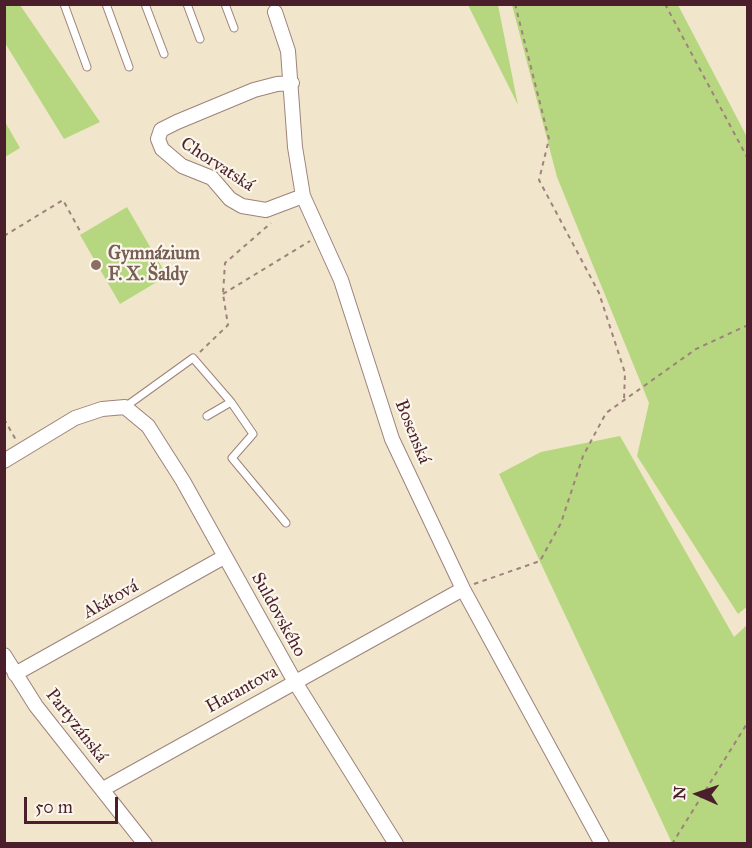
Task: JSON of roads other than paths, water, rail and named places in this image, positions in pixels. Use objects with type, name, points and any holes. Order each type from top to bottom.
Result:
[{"type":"street","name":"Bosenská","points":[[273,8],[288,51],[295,147],[303,196],[340,280],[392,439],[462,589],[602,843]]},
{"type":"street","name":"Chorvatská","points":[[292,83],[254,90],[177,122],[161,130],[158,139],[162,149],[182,166],[212,178],[230,199],[242,206],[267,210],[303,196]]},
{"type":"street","points":[[4,461],[75,418],[102,410],[125,407]]},
{"type":"street","name":"Suldovského","points":[[125,407],[148,426],[295,682],[396,843]]},
{"type":"street","name":"Akátová","points":[[15,674],[224,557]]},
{"type":"street","name":"Harantova","points":[[103,789],[462,589]]},
{"type":"street","name":"Partyzánská","points":[[4,655],[36,706],[145,843]]},
{"type":"lane","points":[[64,4],[87,67]]},
{"type":"lane","points":[[105,4],[129,67]]},
{"type":"lane","points":[[145,4],[164,54]]},
{"type":"lane","points":[[187,4],[200,39]]},
{"type":"lane","points":[[225,4],[234,28]]},
{"type":"lane","points":[[125,407],[194,358],[231,402],[253,434],[232,458],[286,524]]},
{"type":"lane","points":[[207,416],[231,402]]},
{"type":"place","name":"Gymnázium F. X. Šaldy","points":[[96,265]]}]
